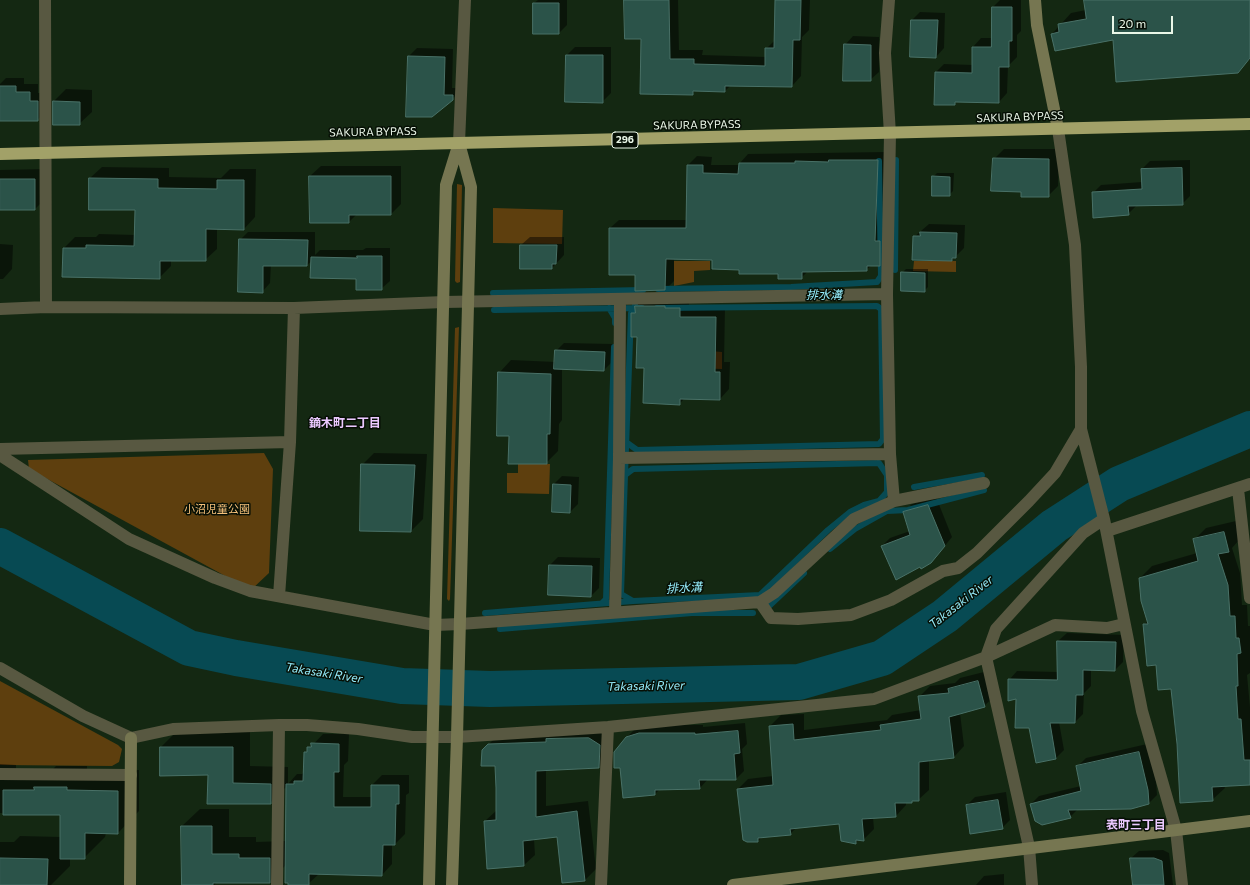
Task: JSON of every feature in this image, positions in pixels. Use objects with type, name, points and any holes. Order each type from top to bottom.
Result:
[{"type":"highway","name":"SAKURA BYPASS","points":[[0,154],[890,134],[1250,124]]},
{"type":"street","points":[[45,0],[46,307]]},
{"type":"street","points":[[429,885],[446,185],[459,144],[465,0]]},
{"type":"street","points":[[889,0],[885,53],[890,134],[887,294],[890,454],[894,501]]},
{"type":"street","points":[[1035,0],[1037,25],[1058,129],[1074,245],[1081,367],[1082,428],[1106,525],[1142,711],[1176,830],[1182,885]]},
{"type":"street","points":[[452,885],[471,187],[459,144]]},
{"type":"street","points":[[0,309],[46,307],[294,308],[444,302],[887,294]]},
{"type":"street","points":[[615,612],[620,458],[620,300]]},
{"type":"street","points":[[279,596],[290,442],[294,308]]},
{"type":"street","points":[[760,602],[771,618],[798,619],[850,615],[891,600],[943,571],[958,568],[988,543],[1055,473],[1082,428]]},
{"type":"street","points":[[0,449],[290,442]]},
{"type":"street","points":[[620,458],[890,454]]},
{"type":"street","points":[[0,455],[129,539],[215,578],[250,591],[435,625],[760,602],[774,593],[854,519],[894,501],[984,483]]},
{"type":"street","points":[[1032,885],[1029,847],[986,657],[996,629],[1083,533],[1106,525],[1238,489],[1250,484]]},
{"type":"street","points":[[1238,489],[1250,591]]},
{"type":"street","points":[[0,668],[83,716],[131,738],[172,729],[279,725],[358,729],[412,737],[433,738],[608,727],[874,699],[986,657],[1055,625],[1107,628],[1124,624]]},
{"type":"street","points":[[277,885],[279,725]]},
{"type":"street","points":[[602,885],[608,727]]},
{"type":"street","points":[[130,885],[131,738]]},
{"type":"street","points":[[0,774],[131,775]]},
{"type":"street","points":[[733,885],[802,881],[1029,847],[1250,821]]},
{"type":"green space","points":[[457,184],[462,185],[460,282],[457,283],[455,281]]},
{"type":"green space","points":[[493,208],[563,210],[562,244],[493,243]]},
{"type":"green space","points":[[674,261],[710,261],[710,270],[694,271],[694,282],[674,286]]},
{"type":"green space","points":[[914,261],[956,261],[956,272],[913,271]]},
{"type":"green space","points":[[459,327],[449,601],[447,599],[455,328]]},
{"type":"green space","points":[[710,351],[722,352],[722,369],[689,368]]},
{"type":"green space","name":"小沼児童公園","points":[[264,453],[273,469],[269,573],[251,590],[29,469],[28,460]]},
{"type":"green space","points":[[518,464],[550,464],[549,494],[507,493],[507,473],[518,473]]},
{"type":"green space","points":[[0,681],[118,745],[122,749],[119,762],[112,766],[0,765]]},
{"type":"building","points":[[624,0],[669,0],[670,59],[694,59],[694,64],[765,66],[765,48],[774,48],[775,0],[801,0],[800,40],[793,40],[792,87],[725,86],[725,92],[693,91],[693,95],[640,94],[641,39],[625,39]]},
{"type":"building","points":[[1084,0],[1250,0],[1250,58],[1238,73],[1116,82],[1113,40],[1055,51],[1051,34],[1059,32],[1058,24],[1086,19]]},
{"type":"building","points":[[533,3],[559,3],[559,34],[533,34]]},
{"type":"building","points":[[992,7],[1012,7],[1012,41],[1009,41],[1009,67],[999,67],[999,103],[955,102],[955,105],[934,105],[935,72],[972,73],[972,47],[991,47]]},
{"type":"building","points":[[911,20],[938,20],[936,58],[910,57]]},
{"type":"building","points":[[844,44],[871,45],[871,81],[843,81]]},
{"type":"building","points":[[566,55],[603,55],[603,103],[565,102]]},
{"type":"building","points":[[408,56],[445,57],[444,95],[453,95],[453,100],[432,117],[406,117]]},
{"type":"building","points":[[0,86],[16,86],[16,92],[30,92],[30,101],[38,101],[38,121],[0,121]]},
{"type":"building","points":[[53,101],[80,102],[80,125],[53,125]]},
{"type":"building","points":[[993,158],[1049,159],[1049,197],[1021,197],[1021,192],[991,191]]},
{"type":"building","points":[[829,160],[878,160],[875,241],[880,241],[880,266],[867,266],[867,271],[802,272],[802,279],[778,279],[778,274],[739,274],[739,270],[712,269],[712,260],[666,259],[665,290],[635,291],[635,275],[609,275],[609,228],[686,228],[687,165],[703,165],[703,173],[738,174],[739,163],[795,163],[795,161],[828,162]]},
{"type":"building","points":[[1182,168],[1183,205],[1128,206],[1129,215],[1093,218],[1092,192],[1142,189],[1141,169]]},
{"type":"building","points":[[309,176],[391,176],[391,215],[349,215],[349,223],[310,223]]},
{"type":"building","points":[[932,176],[950,177],[950,196],[932,196]]},
{"type":"building","points":[[89,178],[158,179],[158,188],[217,189],[217,180],[244,180],[244,230],[206,229],[206,261],[160,261],[160,279],[62,277],[63,248],[86,248],[86,245],[134,246],[135,210],[89,210]]},
{"type":"building","points":[[0,179],[35,179],[35,210],[0,210]]},
{"type":"building","points":[[920,232],[957,233],[956,258],[952,258],[952,261],[912,260],[913,236],[920,236]]},
{"type":"building","points":[[239,239],[308,240],[307,266],[263,266],[263,293],[238,292]]},
{"type":"building","points":[[520,245],[557,245],[556,264],[552,264],[552,269],[520,269]]},
{"type":"building","points":[[357,256],[382,256],[382,290],[356,290],[356,279],[310,278],[311,257],[357,258]]},
{"type":"building","points":[[901,272],[925,273],[925,292],[901,291]]},
{"type":"building","points":[[635,306],[665,306],[665,308],[680,308],[680,317],[716,317],[715,372],[720,372],[720,400],[680,399],[680,405],[643,403],[644,368],[636,368],[637,337],[631,337],[631,313],[635,313]]},
{"type":"building","points":[[555,350],[605,352],[604,371],[554,369]]},
{"type":"building","points":[[498,372],[551,374],[550,434],[547,434],[547,464],[508,464],[509,436],[497,436]]},
{"type":"building","points":[[361,464],[415,465],[411,532],[360,531]]},
{"type":"building","points":[[553,484],[571,485],[570,513],[552,512]]},
{"type":"building","points":[[928,505],[945,546],[931,563],[921,569],[920,567],[896,580],[881,546],[910,535],[903,512]]},
{"type":"building","points":[[1224,532],[1229,552],[1218,554],[1228,585],[1230,616],[1235,616],[1236,638],[1239,638],[1241,653],[1237,654],[1238,686],[1236,686],[1238,719],[1241,719],[1244,760],[1250,760],[1250,785],[1212,787],[1213,801],[1180,803],[1177,744],[1171,689],[1158,690],[1156,665],[1147,666],[1143,624],[1148,624],[1141,601],[1139,578],[1198,561],[1193,539]]},
{"type":"building","points":[[549,565],[592,566],[591,597],[548,595]]},
{"type":"building","points":[[1057,641],[1116,642],[1115,671],[1083,670],[1083,695],[1076,695],[1075,723],[1050,723],[1056,759],[1036,763],[1029,728],[1015,728],[1016,699],[1008,701],[1008,679],[1057,680]]},
{"type":"building","points":[[978,681],[985,707],[949,717],[954,758],[919,762],[919,801],[912,801],[912,803],[895,803],[896,817],[862,819],[864,841],[856,840],[856,844],[841,841],[839,824],[790,829],[791,835],[758,838],[758,842],[747,842],[743,840],[737,789],[773,785],[769,726],[793,724],[794,740],[881,730],[880,725],[921,719],[918,696],[949,693],[948,689]]},
{"type":"building","points":[[738,731],[740,753],[734,754],[736,780],[699,780],[700,789],[655,790],[655,795],[623,798],[620,768],[614,768],[614,752],[626,737],[639,733],[695,734]]},
{"type":"building","points":[[589,738],[600,745],[599,768],[536,771],[536,817],[577,811],[585,881],[562,883],[557,837],[523,841],[524,866],[487,869],[484,821],[496,820],[496,788],[495,766],[481,766],[482,750],[488,744],[546,742],[546,739]]},
{"type":"building","points":[[311,743],[339,744],[339,772],[334,772],[334,807],[371,807],[371,785],[399,785],[399,804],[396,804],[395,845],[383,845],[382,876],[309,874],[309,885],[288,885],[288,883],[285,883],[286,784],[294,784],[294,781],[303,781],[304,752],[307,752],[307,747],[311,747]]},
{"type":"building","points":[[160,747],[233,747],[233,783],[271,784],[271,804],[207,804],[208,775],[160,776]]},
{"type":"building","points":[[1139,752],[1148,790],[1149,804],[1131,809],[1068,810],[1071,818],[1042,825],[1035,821],[1030,804],[1081,791],[1076,766]]},
{"type":"building","points":[[34,787],[67,787],[67,790],[118,791],[118,834],[85,833],[85,859],[60,859],[60,815],[3,815],[3,790],[34,790]]},
{"type":"building","points":[[998,800],[1003,829],[970,834],[966,805]]},
{"type":"building","points":[[181,826],[212,826],[212,854],[239,854],[239,858],[270,858],[270,883],[213,883],[213,885],[182,885]]},
{"type":"building","points":[[0,858],[48,859],[47,885],[0,885]]},
{"type":"building","points":[[1130,858],[1154,858],[1162,861],[1164,885],[1133,885]]},
{"type":"waterway","name":"排水溝","points":[[895,270],[896,160]]},
{"type":"waterway","name":"排水溝","points":[[658,289],[791,287],[877,282],[881,276],[879,161]]},
{"type":"waterway","name":"排水溝","points":[[493,293],[643,290]]},
{"type":"waterway","name":"排水溝","points":[[494,310],[635,308],[635,305]]},
{"type":"waterway","name":"排水溝","points":[[626,442],[637,450],[879,444],[883,439],[881,309],[877,306],[657,308]]},
{"type":"waterway","name":"排水溝","points":[[609,308],[615,318],[615,323]]},
{"type":"waterway","name":"排水溝","points":[[625,475],[631,313],[635,308],[642,308]]},
{"type":"waterway","name":"排水溝","points":[[602,603],[606,599],[614,347]]},
{"type":"waterway","name":"Takasaki River","points":[[0,546],[189,648],[236,658],[402,686],[490,689],[799,682],[882,658],[945,616],[1054,526],[1119,484],[1250,429]]},
{"type":"waterway","name":"排水溝","points":[[879,463],[887,475],[887,492],[879,501],[864,505],[850,512],[828,530],[760,595],[633,601],[621,594],[625,475],[633,469],[879,463]]},
{"type":"waterway","name":"排水溝","points":[[914,487],[982,475]]},
{"type":"waterway","name":"排水溝","points":[[830,549],[855,529],[887,511],[908,510],[984,490]]},
{"type":"waterway","name":"排水溝","points":[[767,608],[804,573]]},
{"type":"waterway","points":[[946,597],[953,610]]},
{"type":"waterway","name":"排水溝","points":[[485,613],[633,601]]},
{"type":"waterway","name":"排水溝","points":[[500,629],[692,613],[753,613]]},
{"type":"district","name":"鏑木町二丁目","points":[[345,423]]},
{"type":"district","name":"表町三丁目","points":[[1136,825]]}]
